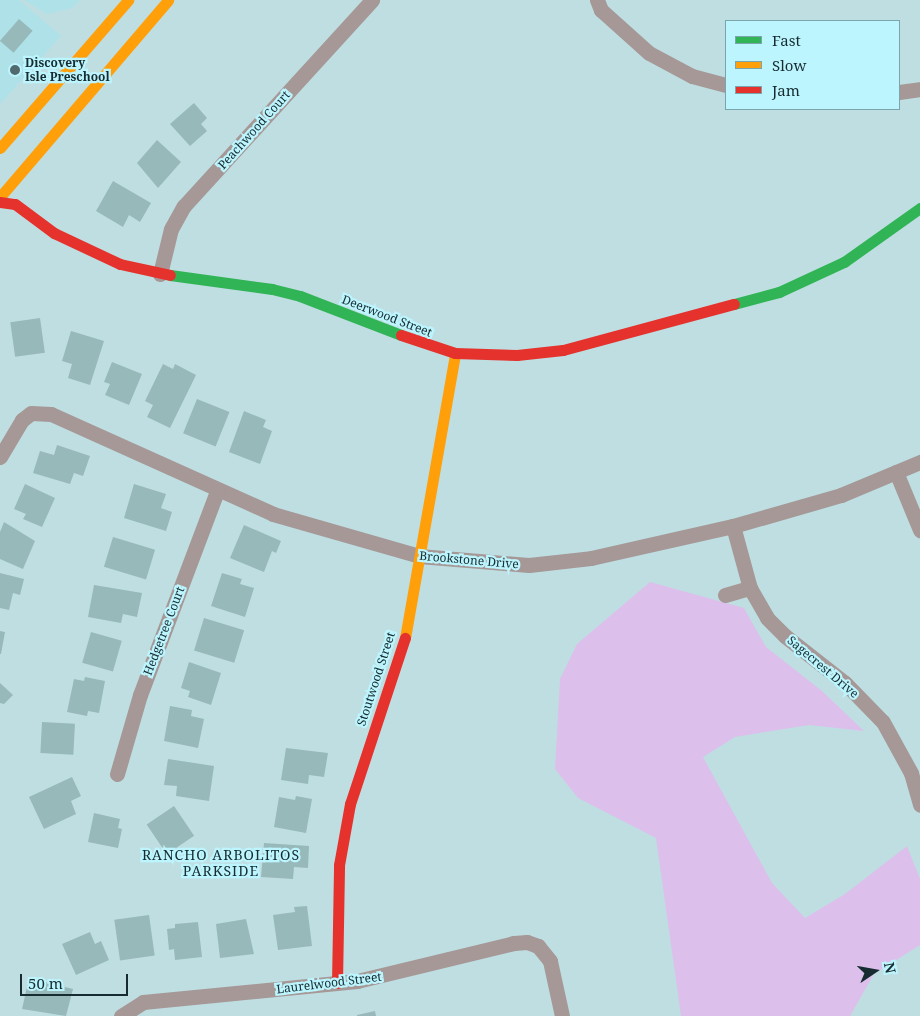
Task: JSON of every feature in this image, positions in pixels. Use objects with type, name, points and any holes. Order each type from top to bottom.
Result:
[{"type":"street","points":[[0,148],[128,0]]},
{"type":"street","points":[[0,196],[10,177],[168,0]]},
{"type":"street","name":"Peachwood Court","points":[[160,274],[172,229],[184,206],[372,0]]},
{"type":"street","points":[[596,0],[601,10],[649,53],[692,76],[725,84]]},
{"type":"street","points":[[900,92],[920,89]]},
{"type":"street","points":[[0,202],[16,204],[10,177]]},
{"type":"street","name":"Deerwood Street","points":[[16,204],[54,233],[120,264],[160,274],[281,291],[410,342],[455,353],[517,355],[563,350],[779,292],[844,262],[920,208]]},
{"type":"street","name":"Stoutwood Street","points":[[336,984],[339,865],[350,804],[404,643],[455,353]]},
{"type":"street","name":"Brookstone Drive","points":[[0,456],[22,420],[30,413],[51,414],[218,491],[273,514],[419,556],[529,565],[591,558],[733,526],[841,495],[920,462]]},
{"type":"street","points":[[896,472],[920,530]]},
{"type":"street","name":"Hedgetree Court","points":[[117,774],[140,695],[218,491]]},
{"type":"street","name":"Sagecrest Drive","points":[[733,526],[750,588],[767,618],[785,636],[845,683],[883,722],[910,772],[920,805]]},
{"type":"street","points":[[725,596],[750,588]]},
{"type":"street","name":"Laurelwood Street","points":[[121,1016],[143,1002],[336,984],[395,974],[514,943],[538,946],[550,961],[562,1016]]},
{"type":"shaded area","name":"Discovery Isle Preschool","points":[[0,0],[19,0],[61,36],[0,104]]},
{"type":"shaded area","points":[[24,0],[80,0],[72,8],[47,14]]},
{"type":"shaded area","points":[[650,582],[744,608],[766,647],[822,691],[864,731],[809,725],[735,737],[703,757],[772,883],[805,918],[845,894],[907,846],[920,879],[920,945],[874,974],[850,1016],[681,1016],[656,838],[578,798],[555,769],[560,679],[577,644]]},
{"type":"building","points":[[19,19],[33,31],[14,53],[0,41]]},
{"type":"building","points":[[194,103],[207,118],[201,124],[207,131],[190,146],[170,124]]},
{"type":"building","points":[[157,140],[181,162],[158,188],[137,163]]},
{"type":"building","points":[[113,181],[151,203],[140,222],[129,215],[123,227],[96,211]]},
{"type":"building","points":[[40,318],[45,353],[15,357],[10,322]]},
{"type":"building","points":[[71,331],[104,341],[90,385],[68,378],[72,364],[62,361]]},
{"type":"building","points":[[112,362],[142,374],[129,405],[105,395],[110,384],[104,382]]},
{"type":"building","points":[[163,364],[173,369],[175,364],[196,375],[170,428],[147,417],[153,405],[145,401]]},
{"type":"building","points":[[197,399],[229,412],[216,446],[183,433]]},
{"type":"building","points":[[244,411],[266,420],[263,427],[272,431],[260,464],[229,452]]},
{"type":"building","points":[[57,445],[90,456],[83,476],[74,473],[70,484],[33,473],[40,451],[54,455]]},
{"type":"building","points":[[25,484],[55,498],[42,527],[23,519],[26,514],[14,509]]},
{"type":"building","points":[[134,484],[166,494],[161,508],[172,512],[166,531],[124,518]]},
{"type":"building","points":[[4,522],[35,541],[23,569],[0,559],[0,532]]},
{"type":"building","points":[[244,525],[281,541],[276,553],[272,551],[264,572],[230,558]]},
{"type":"building","points":[[113,537],[155,550],[146,580],[104,567]]},
{"type":"building","points":[[0,573],[24,579],[20,595],[13,593],[9,610],[0,608]]},
{"type":"building","points":[[222,573],[242,579],[240,584],[254,588],[245,617],[211,606]]},
{"type":"building","points":[[94,585],[142,593],[137,617],[123,614],[121,623],[88,617]]},
{"type":"building","points":[[204,618],[244,630],[234,663],[194,651]]},
{"type":"building","points":[[0,631],[5,632],[1,654],[0,654]]},
{"type":"building","points":[[91,632],[122,641],[113,672],[82,663]]},
{"type":"building","points":[[189,662],[221,673],[211,705],[188,697],[190,691],[181,688]]},
{"type":"building","points":[[85,677],[105,681],[99,713],[88,711],[87,716],[67,712],[74,679],[84,681]]},
{"type":"building","points":[[0,683],[13,695],[4,704],[0,703]]},
{"type":"building","points":[[170,706],[192,710],[191,716],[204,719],[198,748],[164,741]]},
{"type":"building","points":[[42,722],[75,724],[73,755],[40,753]]},
{"type":"building","points":[[286,748],[328,753],[324,777],[309,775],[308,784],[281,780]]},
{"type":"building","points":[[168,759],[214,766],[209,801],[176,796],[177,786],[164,785]]},
{"type":"building","points":[[72,777],[81,796],[71,801],[76,814],[44,829],[29,797]]},
{"type":"building","points":[[296,796],[312,799],[306,833],[274,827],[279,797],[295,800]]},
{"type":"building","points":[[174,806],[194,836],[167,854],[147,824]]},
{"type":"building","points":[[94,813],[120,819],[118,828],[122,829],[118,848],[88,842]]},
{"type":"building","points":[[264,843],[309,846],[308,868],[294,867],[293,879],[261,877]]},
{"type":"building","points":[[307,906],[312,946],[278,950],[273,915],[295,912],[294,907]]},
{"type":"building","points":[[149,915],[155,956],[120,960],[114,920]]},
{"type":"building","points":[[246,919],[254,954],[220,958],[216,924]]},
{"type":"building","points":[[198,922],[202,957],[175,960],[174,949],[169,950],[167,929],[175,928],[175,924]]},
{"type":"building","points":[[90,932],[95,944],[101,941],[109,960],[76,975],[62,944]]},
{"type":"building","points":[[29,978],[73,989],[66,1016],[22,1009]]},
{"type":"building","points":[[375,1011],[376,1016],[357,1016],[357,1015]]},
{"type":"traffic: fast","points":[[734,304],[779,292],[844,262],[920,208]]},
{"type":"traffic: fast","points":[[170,275],[272,289],[300,296],[401,335]]},
{"type":"traffic: slow","points":[[0,148],[128,0]]},
{"type":"traffic: slow","points":[[0,197],[168,0]]},
{"type":"traffic: slow","points":[[405,638],[455,353]]},
{"type":"traffic: jam","points":[[0,202],[15,204],[54,233],[120,264],[170,275]]},
{"type":"traffic: jam","points":[[401,335],[455,353],[517,355],[563,350],[734,304]]},
{"type":"traffic: jam","points":[[337,983],[339,865],[350,804],[405,638]]},
{"type":"place","name":"Discovery Isle Preschool","points":[[15,70]]},
{"type":"district","name":"RANCHO ARBOLITOS PARKSIDE","points":[[221,864]]}]
